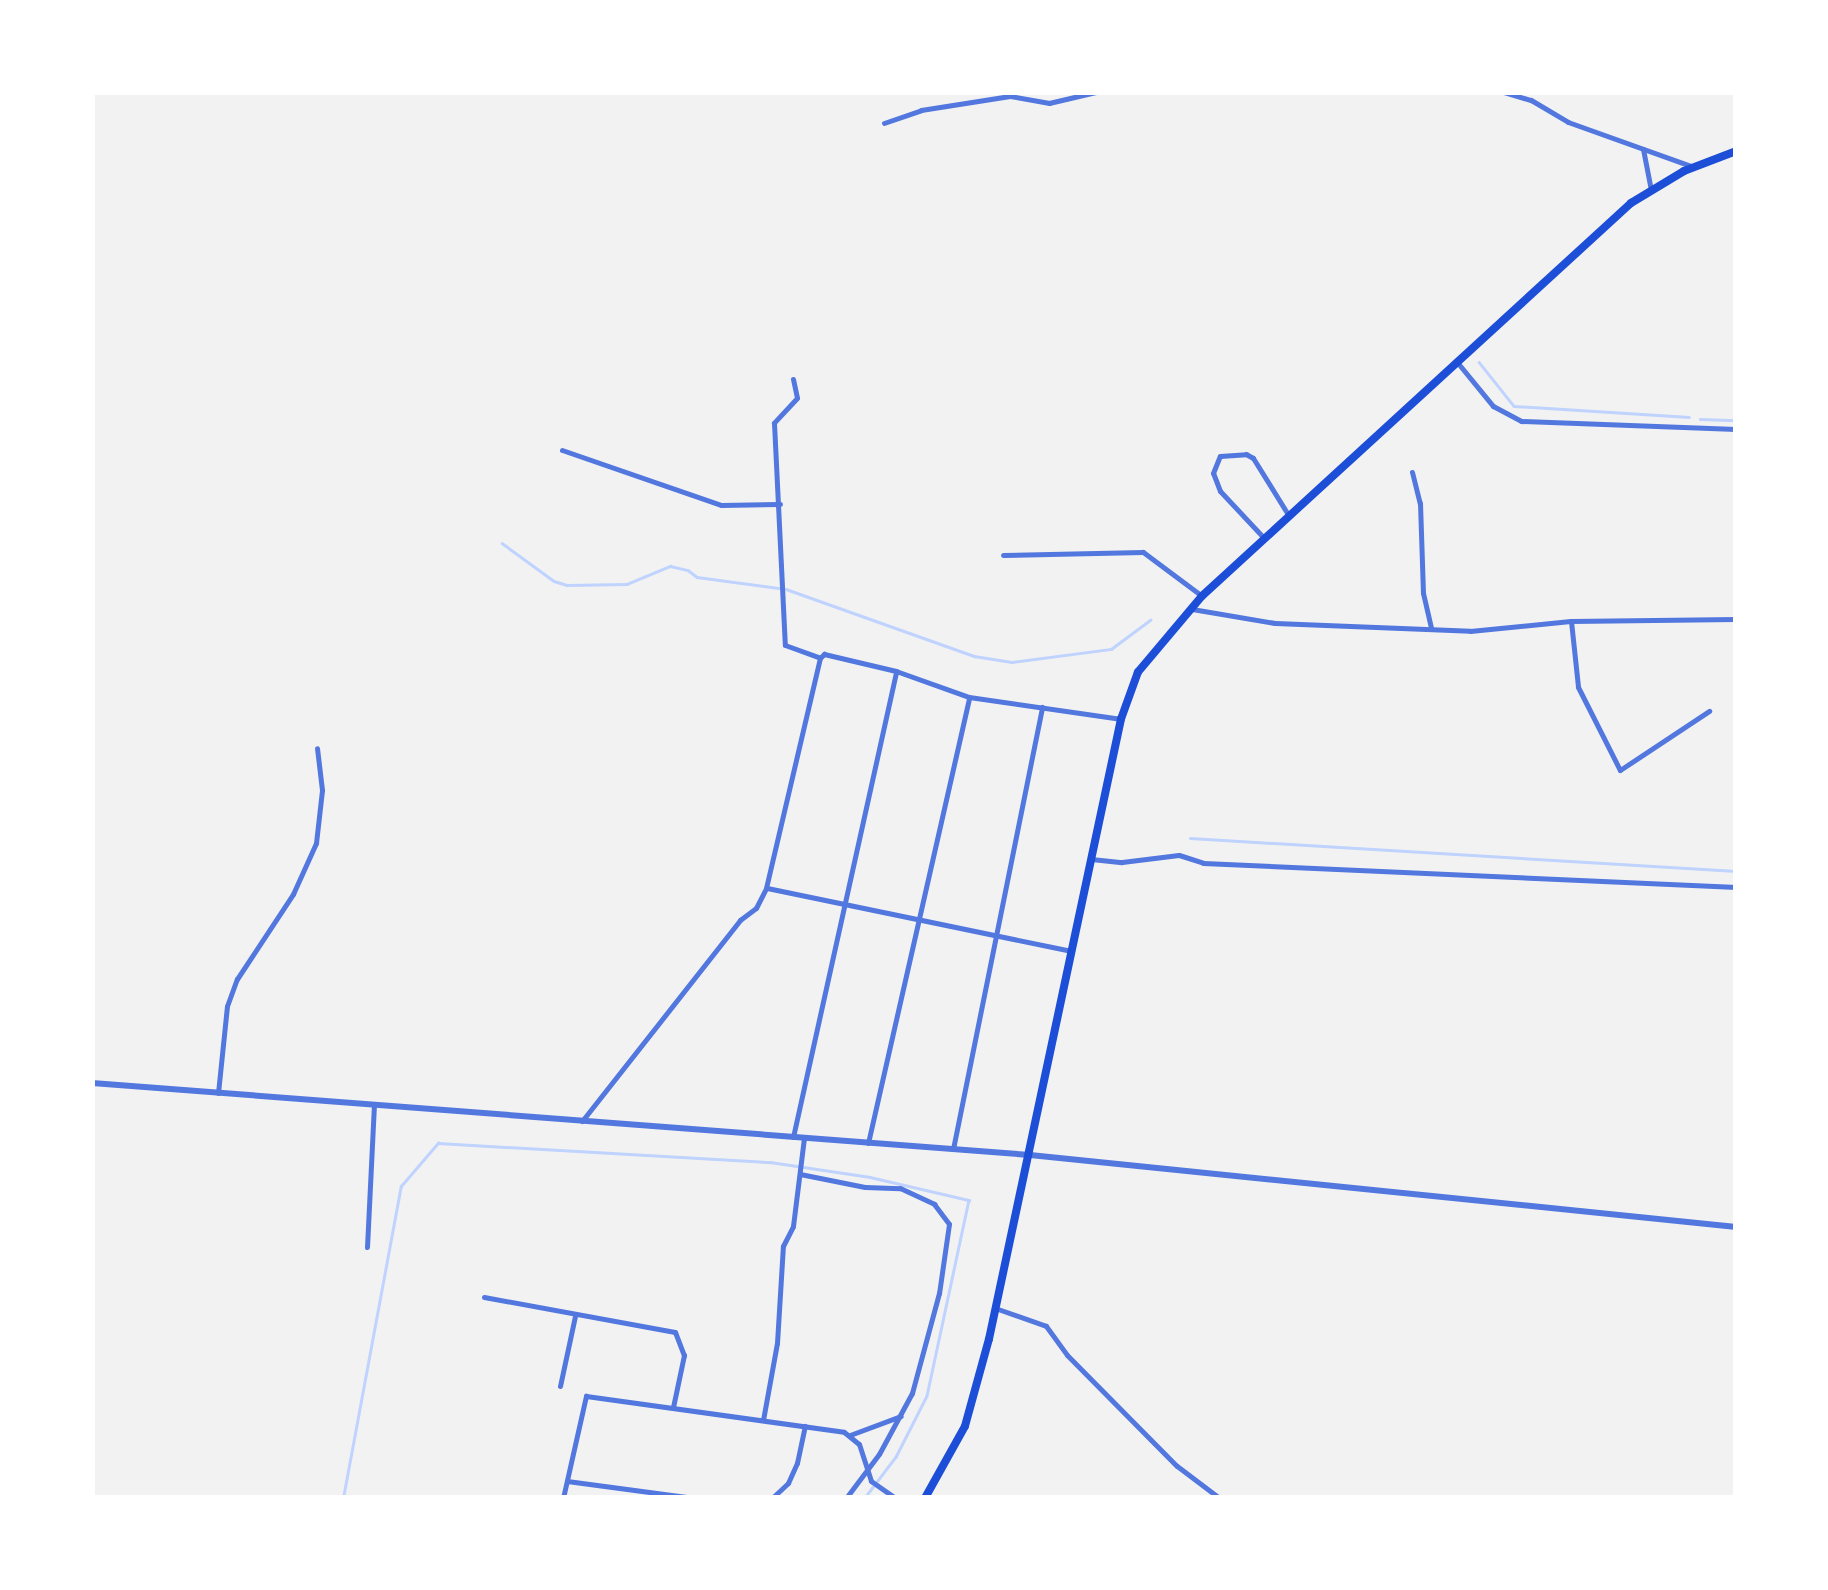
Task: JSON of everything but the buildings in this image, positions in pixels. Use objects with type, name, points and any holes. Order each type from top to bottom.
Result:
[{"type":"main road","points":[[925,1498],[966,1426],[1030,1155],[1121,719],[1144,663],[1202,596],[1560,265],[1651,190],[1736,151]]},
{"type":"street","points":[[884,123],[921,110],[1010,96],[1049,103],[1096,92]]},
{"type":"street","points":[[1504,92],[1694,167]]},
{"type":"street","points":[[1643,149],[1651,190]]},
{"type":"street","points":[[1457,362],[1493,406],[1521,421],[1736,429]]},
{"type":"street","points":[[794,379],[797,398],[774,423],[783,582],[782,641],[820,658]]},
{"type":"street","points":[[562,450],[721,505],[780,504]]},
{"type":"street","points":[[1264,538],[1220,491],[1214,474],[1220,456],[1231,453],[1253,458],[1289,516]]},
{"type":"street","points":[[1412,472],[1420,503],[1423,593],[1431,628]]},
{"type":"street","points":[[1003,554],[1143,552],[1202,596]]},
{"type":"street","points":[[1190,609],[1275,623],[1504,630],[1571,620],[1736,618]]},
{"type":"street","points":[[1571,620],[1578,687],[1620,770],[1709,712]]},
{"type":"street","points":[[582,1121],[740,920],[756,908],[766,888],[824,654],[896,671],[969,697],[1121,719]]},
{"type":"street","points":[[794,1137],[842,902],[896,671]]},
{"type":"street","points":[[868,1142],[969,697]]},
{"type":"street","points":[[952,1149],[1042,706]]},
{"type":"street","points":[[218,1093],[227,1006],[237,979],[293,894],[316,842],[322,790],[317,748]]},
{"type":"street","points":[[1091,859],[1122,862],[1179,856],[1203,863],[1736,887]]},
{"type":"street","points":[[766,888],[1072,951]]},
{"type":"street","points":[[92,1083],[1030,1155],[1736,1227]]},
{"type":"street","points":[[366,1247],[374,1105]]},
{"type":"street","points":[[764,1420],[777,1343],[784,1241],[793,1226],[804,1138]]},
{"type":"street","points":[[800,1174],[865,1188],[900,1188],[934,1204],[947,1217],[948,1238],[939,1293],[912,1393],[868,1472],[846,1498]]},
{"type":"street","points":[[484,1298],[675,1332],[684,1356],[673,1407]]},
{"type":"street","points":[[994,1308],[1039,1320],[1066,1356],[1177,1466],[1218,1497]]},
{"type":"street","points":[[560,1386],[575,1315]]},
{"type":"street","points":[[562,1498],[586,1396],[850,1435],[901,1416]]},
{"type":"street","points":[[772,1498],[788,1483],[805,1426]]},
{"type":"street","points":[[850,1435],[859,1444],[870,1481],[895,1498]]},
{"type":"street","points":[[567,1481],[694,1498]]},
{"type":"waterway","points":[[1479,362],[1514,406],[1689,417]]},
{"type":"waterway","points":[[1700,419],[1736,420]]},
{"type":"waterway","points":[[502,543],[554,581],[567,585],[627,584],[670,566],[688,570],[697,577],[778,588]]},
{"type":"waterway","points":[[786,589],[974,656],[1012,662],[1111,649],[1150,620]]},
{"type":"waterway","points":[[1190,838],[1736,871]]},
{"type":"waterway","points":[[343,1498],[401,1186],[438,1143],[770,1162],[870,1177],[969,1200],[927,1396],[896,1457],[865,1498]]}]
